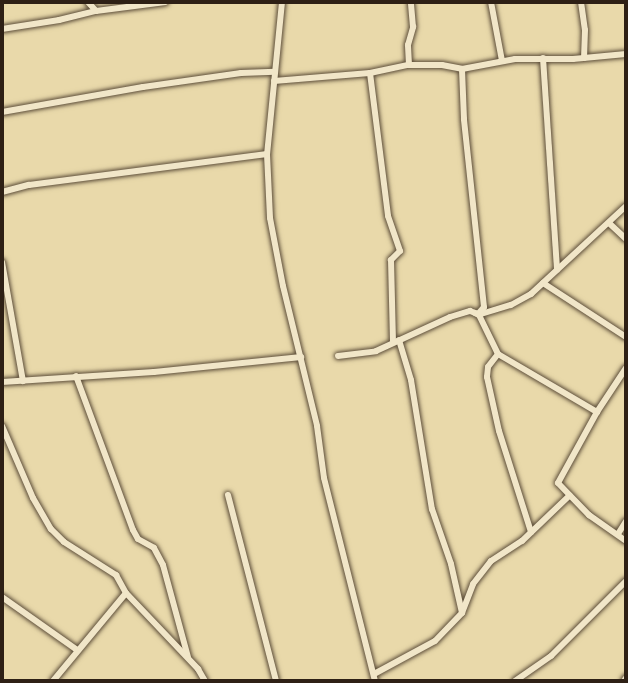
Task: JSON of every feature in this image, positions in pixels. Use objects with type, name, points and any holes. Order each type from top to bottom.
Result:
[{"type":"street","points":[[88,2],[96,10]]},
{"type":"street","points":[[2,29],[59,20],[96,10],[165,2]]},
{"type":"street","points":[[282,2],[267,155],[270,218],[283,286],[317,426],[324,478],[375,678],[435,641],[462,613],[473,584],[481,572],[531,532],[570,495]]},
{"type":"street","points":[[409,65],[408,45],[413,27],[411,2]]},
{"type":"street","points":[[491,2],[502,61]]},
{"type":"street","points":[[581,2],[585,30],[584,58]]},
{"type":"street","points":[[274,81],[370,73],[409,65],[442,65],[462,69],[502,61],[626,57]]},
{"type":"street","points":[[543,58],[557,270]]},
{"type":"street","points":[[338,356],[376,351],[470,311],[478,314],[486,301],[475,226],[462,69]]},
{"type":"street","points":[[2,112],[144,87],[241,73],[275,72]]},
{"type":"street","points":[[370,73],[388,216],[400,251],[391,260],[396,341],[411,380],[432,509],[451,564],[462,613]]},
{"type":"street","points":[[2,191],[29,185],[267,155]]},
{"type":"street","points":[[479,315],[519,301],[543,283],[626,206]]},
{"type":"street","points":[[610,223],[626,239]]},
{"type":"street","points":[[2,262],[23,381]]},
{"type":"street","points":[[543,283],[626,337]]},
{"type":"street","points":[[470,311],[479,315],[498,354],[597,412]]},
{"type":"street","points":[[498,354],[488,367],[487,377],[499,431],[531,532]]},
{"type":"street","points":[[2,382],[154,372],[301,357]]},
{"type":"street","points":[[626,368],[559,479],[563,489],[589,514],[626,541]]},
{"type":"street","points":[[76,376],[138,539],[154,548],[163,565],[189,659]]},
{"type":"street","points":[[2,426],[33,498],[51,529],[64,542],[116,575],[126,593],[189,659],[205,681]]},
{"type":"street","points":[[228,495],[276,681]]},
{"type":"street","points":[[618,534],[626,521]]},
{"type":"street","points":[[515,681],[551,656],[626,581]]},
{"type":"street","points":[[53,681],[126,593]]},
{"type":"street","points":[[2,597],[77,650]]}]
